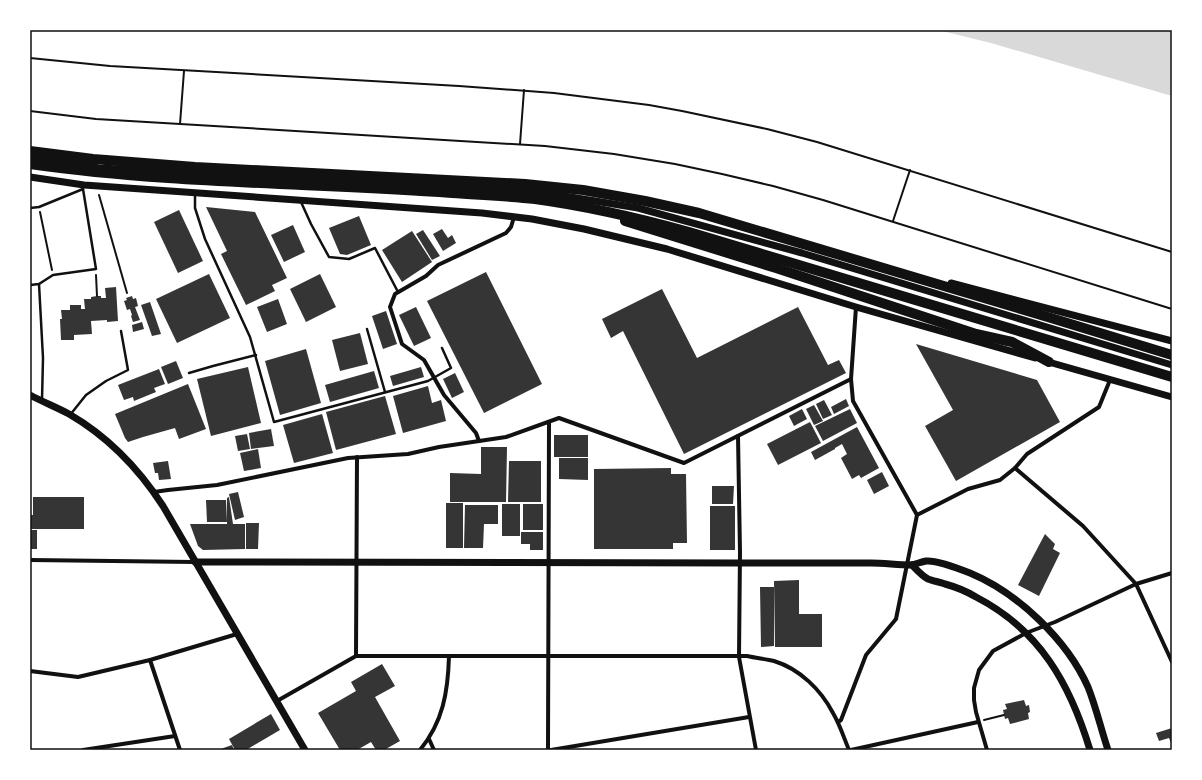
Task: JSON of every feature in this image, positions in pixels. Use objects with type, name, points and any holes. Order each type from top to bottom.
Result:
[{"type":"highway","points":[[30,151],[93,159],[203,167],[525,184],[591,191],[699,213],[1172,355]]},
{"type":"highway","points":[[30,164],[88,172],[188,179],[411,190],[535,199],[579,206],[635,218],[688,232],[1172,377]]},
{"type":"highway","points":[[579,206],[776,268],[976,334],[1012,342],[1049,362]]},
{"type":"highway","points":[[699,213],[727,227],[929,286],[1172,360]]},
{"type":"main road","points":[[30,156],[99,168],[433,184],[552,194],[638,208],[802,252],[1172,365]]},
{"type":"main road","points":[[30,177],[84,188],[97,186],[514,216],[584,229],[667,249],[856,307],[1172,397]]},
{"type":"main road","points":[[802,252],[914,274],[1172,341]]},
{"type":"main road","points":[[30,395],[70,415],[106,440],[134,468],[154,492],[305,750]]},
{"type":"main road","points":[[196,562],[356,561],[909,564],[928,560],[952,566],[971,573],[993,585],[1025,606],[1045,626],[1069,654],[1088,687],[1108,750]]},
{"type":"main road","points":[[909,564],[927,578],[962,590],[987,603],[1026,633],[1050,661],[1060,678],[1075,709],[1090,750]]},
{"type":"street","points":[[479,441],[476,433],[444,395],[424,360],[402,344],[390,307],[395,294],[426,276],[438,265],[506,233],[511,227],[514,216]]},
{"type":"street","points":[[838,722],[841,720],[866,655],[896,619],[909,564],[917,515],[852,401],[851,379],[856,307]]},
{"type":"street","points":[[154,492],[217,485],[348,458],[408,454],[439,447],[506,437],[559,418],[684,463],[851,379]]},
{"type":"street","points":[[917,515],[968,489],[1000,480],[1015,468],[1027,454],[1099,407],[1110,380]]},
{"type":"street","points":[[549,422],[548,656],[550,750],[749,717]]},
{"type":"street","points":[[738,436],[739,657],[756,750]]},
{"type":"street","points":[[356,656],[357,457]]},
{"type":"street","points":[[1015,468],[1083,526],[1136,584],[1172,662]]},
{"type":"street","points":[[30,560],[196,562]]},
{"type":"street","points":[[987,750],[978,722],[974,700],[974,688],[979,670],[993,651],[1026,633],[1055,622],[1136,584],[1172,573]]},
{"type":"street","points":[[30,671],[78,677],[150,660],[237,634]]},
{"type":"street","points":[[277,701],[356,656],[747,656],[776,662],[793,670],[808,681],[816,689],[833,713],[852,750],[978,722]]},
{"type":"street","points":[[420,750],[429,739],[438,722],[444,702],[449,656]]},
{"type":"street","points":[[150,660],[180,750]]},
{"type":"street","points":[[83,750],[175,736]]},
{"type":"street","points":[[429,739],[434,750]]},
{"type":"lane","points":[[30,208],[39,206],[84,188],[96,270],[54,275],[39,284],[30,285]]},
{"type":"lane","points":[[195,193],[195,208],[205,239],[250,337],[274,422],[428,381],[451,368],[442,348]]},
{"type":"lane","points":[[300,201],[329,257],[349,259],[375,248],[398,292]]},
{"type":"lane","points":[[39,284],[43,358],[42,401]]},
{"type":"lane","points":[[367,329],[385,392]]},
{"type":"lane","points":[[70,415],[86,395],[106,381],[128,370],[122,332]]},
{"type":"lane","points":[[189,373],[256,355]]},
{"type":"path","points":[[30,58],[110,66],[184,71],[524,90],[603,98],[649,105],[767,129],[817,142],[1172,252]]},
{"type":"path","points":[[180,124],[184,71]]},
{"type":"path","points":[[520,144],[524,90]]},
{"type":"path","points":[[30,111],[96,119],[520,144],[614,154],[675,164],[722,174],[823,200],[1172,309]]},
{"type":"path","points":[[893,222],[910,170]]},
{"type":"path","points":[[97,186],[128,293]]},
{"type":"path","points":[[39,206],[54,275]]},
{"type":"path","points":[[96,270],[97,296]]},
{"type":"path","points":[[978,722],[1004,715]]},
{"type":"shaded area","points":[[938,30],[1172,30],[1172,96],[991,43]]},
{"type":"building","points":[[206,207],[255,212],[287,278],[272,285],[275,291],[246,305],[221,254],[227,251]]},
{"type":"building","points":[[179,210],[203,261],[178,273],[154,222]]},
{"type":"building","points":[[359,216],[371,245],[347,255],[340,254],[329,228]]},
{"type":"building","points":[[293,225],[305,252],[284,262],[271,235]]},
{"type":"building","points":[[442,229],[448,238],[452,235],[456,243],[443,251],[433,234]]},
{"type":"building","points":[[423,230],[440,256],[432,260],[416,234]]},
{"type":"building","points":[[412,231],[432,262],[402,282],[382,250]]},
{"type":"building","points":[[486,272],[542,384],[484,413],[427,301]]},
{"type":"building","points":[[209,274],[230,318],[177,343],[156,299]]},
{"type":"building","points":[[320,274],[336,307],[306,322],[290,289]]},
{"type":"building","points":[[116,287],[118,321],[91,321],[92,334],[74,335],[74,340],[61,340],[61,310],[70,310],[70,305],[81,305],[81,309],[85,309],[84,299],[91,299],[91,297],[97,296],[106,298],[105,288]]},
{"type":"building","points":[[662,289],[697,358],[798,307],[828,365],[839,360],[846,373],[684,454],[623,331],[611,338],[602,319]]},
{"type":"building","points":[[132,296],[133,299],[136,298],[138,306],[135,307],[140,320],[133,322],[130,309],[127,310],[124,301],[127,300],[126,298]]},
{"type":"building","points":[[278,299],[287,324],[267,332],[257,307]]},
{"type":"building","points":[[150,302],[161,334],[152,336],[141,305]]},
{"type":"building","points":[[416,307],[431,338],[414,346],[399,315]]},
{"type":"building","points":[[386,311],[397,344],[383,349],[372,316]]},
{"type":"building","points":[[142,322],[144,329],[133,332],[132,325]]},
{"type":"building","points":[[360,333],[368,364],[340,371],[332,340]]},
{"type":"building","points":[[916,344],[1037,380],[1060,422],[956,481],[925,426],[953,410]]},
{"type":"building","points":[[306,349],[321,403],[280,415],[265,361]]},
{"type":"building","points":[[176,361],[183,378],[168,384],[161,367]]},
{"type":"building","points":[[248,367],[261,423],[211,436],[197,379]]},
{"type":"building","points":[[421,367],[424,377],[393,386],[390,376]]},
{"type":"building","points":[[159,369],[165,384],[154,388],[156,392],[134,401],[133,397],[124,400],[118,385]]},
{"type":"building","points":[[374,371],[379,388],[330,402],[325,385]]},
{"type":"building","points":[[455,373],[464,392],[452,398],[443,379]]},
{"type":"building","points":[[188,384],[206,429],[179,439],[175,428],[128,442],[115,414]]},
{"type":"building","points":[[428,386],[432,403],[441,400],[446,421],[403,433],[393,396]]},
{"type":"building","points":[[385,396],[396,434],[336,450],[326,412]]},
{"type":"building","points":[[846,399],[849,406],[834,414],[831,407]]},
{"type":"building","points":[[824,400],[832,415],[823,419],[816,404]]},
{"type":"building","points":[[814,405],[823,421],[814,425],[806,409]]},
{"type":"building","points":[[802,409],[807,419],[794,426],[789,416]]},
{"type":"building","points":[[850,409],[857,423],[823,441],[815,426]]},
{"type":"building","points":[[322,414],[333,453],[294,463],[283,425]]},
{"type":"building","points":[[810,422],[821,443],[778,465],[767,444]]},
{"type":"building","points":[[857,427],[879,468],[861,478],[859,475],[852,479],[841,458],[847,454],[842,444],[815,460],[811,452]]},
{"type":"building","points":[[271,429],[274,446],[251,449],[249,433]]},
{"type":"building","points":[[247,434],[250,449],[238,451],[235,436]]},
{"type":"building","points":[[554,435],[588,435],[588,457],[554,457]]},
{"type":"building","points":[[481,447],[507,447],[506,502],[450,502],[450,473],[481,474]]},
{"type":"building","points":[[258,449],[261,468],[244,471],[240,453]]},
{"type":"building","points":[[559,458],[588,458],[588,480],[559,479]]},
{"type":"building","points":[[168,461],[171,479],[159,480],[158,473],[155,473],[153,463]]},
{"type":"building","points":[[509,461],[541,461],[541,502],[508,502]]},
{"type":"building","points":[[671,468],[671,474],[686,474],[687,543],[673,543],[673,549],[594,549],[594,469]]},
{"type":"building","points":[[882,472],[889,486],[874,494],[867,480]]},
{"type":"building","points":[[712,486],[734,486],[733,504],[712,504]]},
{"type":"building","points":[[238,492],[244,517],[235,520],[229,494]]},
{"type":"building","points":[[33,497],[84,497],[84,529],[30,529],[30,515],[33,515]]},
{"type":"building","points":[[229,497],[233,524],[245,524],[245,549],[203,550],[198,546],[190,524],[227,524],[227,498]]},
{"type":"building","points":[[206,500],[226,500],[227,522],[207,522]]},
{"type":"building","points":[[446,503],[463,503],[463,548],[446,548]]},
{"type":"building","points":[[502,504],[520,504],[520,536],[502,536]]},
{"type":"building","points":[[523,504],[543,504],[543,530],[523,530]]},
{"type":"building","points":[[465,505],[498,505],[498,524],[484,524],[483,548],[464,548]]},
{"type":"building","points":[[710,506],[735,506],[735,550],[710,550]]},
{"type":"building","points":[[246,523],[259,523],[258,549],[246,549]]},
{"type":"building","points":[[30,530],[37,530],[37,549],[30,549]]},
{"type":"building","points":[[521,532],[543,532],[543,550],[530,550],[530,544],[521,544]]},
{"type":"building","points":[[1045,534],[1055,544],[1053,549],[1060,553],[1039,596],[1018,585]]},
{"type":"building","points":[[799,580],[799,614],[822,614],[822,647],[775,647],[774,581]]},
{"type":"building","points":[[760,587],[774,587],[774,646],[761,647]]},
{"type":"building","points":[[382,664],[395,686],[375,697],[400,741],[384,750],[376,750],[371,742],[357,750],[340,750],[318,713],[356,691],[351,682]]},
{"type":"building","points":[[1024,700],[1026,706],[1029,705],[1029,719],[1010,724],[1008,718],[1005,719],[1003,710],[1007,709],[1005,704]]},
{"type":"building","points":[[271,714],[280,730],[246,750],[235,750],[229,739]]},
{"type":"building","points":[[1172,728],[1172,745],[1169,738],[1159,741],[1156,733]]},
{"type":"building","points":[[232,745],[234,750],[218,750]]}]
